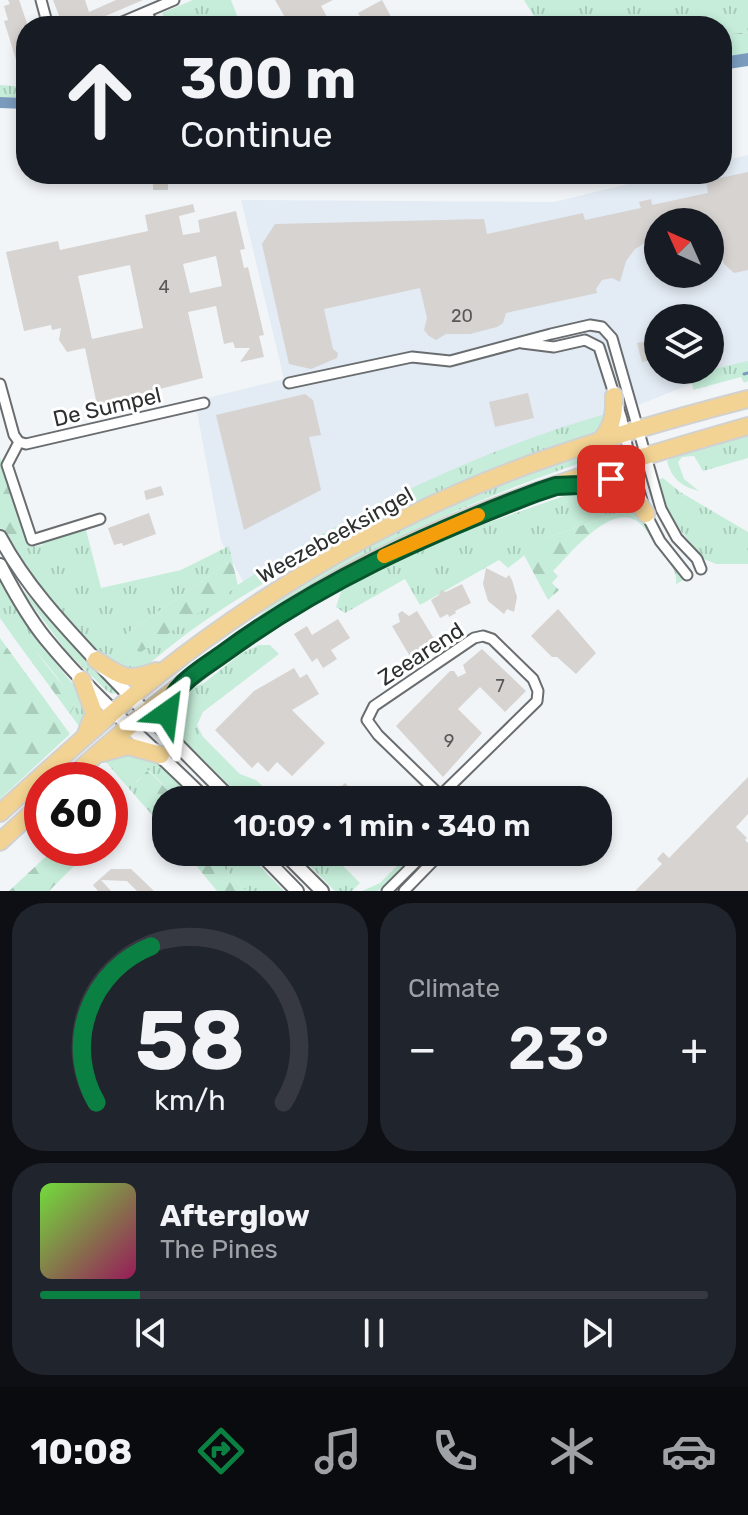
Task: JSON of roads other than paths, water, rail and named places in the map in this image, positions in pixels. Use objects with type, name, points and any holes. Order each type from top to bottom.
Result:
[{"type":"main road","points":[[598,442],[607,433],[615,414],[614,396]]},
{"type":"main road","name":"Weezebeeksingel","points":[[0,813],[172,664],[284,586],[371,536],[463,492],[537,462],[631,431],[748,399]]},
{"type":"main road","name":"Weezebeeksingel","points":[[88,762],[182,683],[255,631],[337,580],[420,539],[556,486],[638,457],[748,426]]},
{"type":"main road","points":[[556,486],[611,479],[621,482],[646,514]]},
{"type":"main road","points":[[96,660],[130,679],[172,664]]},
{"type":"main road","points":[[82,680],[94,713],[84,738]]},
{"type":"main road","points":[[174,742],[168,705],[182,683]]},
{"type":"main road","points":[[93,757],[128,746],[161,755]]},
{"type":"main road","points":[[0,842],[24,820]]},
{"type":"street","points":[[137,16],[174,0]]},
{"type":"street","points":[[147,12],[149,16]]},
{"type":"street","points":[[289,383],[412,357],[450,361],[570,329],[596,326],[612,338],[638,457],[646,514],[660,541],[687,575]]},
{"type":"street","points":[[564,350],[564,339],[570,329]]},
{"type":"street","points":[[519,342],[564,350],[585,340],[599,347],[614,396],[661,509],[671,529],[697,559],[701,569]]},
{"type":"street","points":[[0,384],[14,435],[19,442],[7,465],[32,540],[100,519]]},
{"type":"street","name":"De Sumpel","points":[[19,442],[26,444],[204,403]]},
{"type":"street","points":[[0,537],[21,573],[96,660],[218,786]]},
{"type":"street","points":[[0,565],[26,612],[82,680],[192,786]]},
{"type":"street","name":"Zeearend","points":[[483,636],[492,639],[533,679],[538,691],[537,701],[443,798],[386,744],[367,720],[374,706],[474,638],[483,636]]},
{"type":"street","points":[[273,866],[297,891]]},
{"type":"street","points":[[297,866],[322,891]]},
{"type":"street","points":[[387,891],[412,866]]},
{"type":"street","points":[[404,891],[428,866]]},
{"type":"water","points":[[748,53],[748,66],[732,68],[732,55]]},
{"type":"water","points":[[0,97],[16,98],[16,109],[0,108]]},
{"type":"waterway","points":[[744,374],[748,373]]}]
